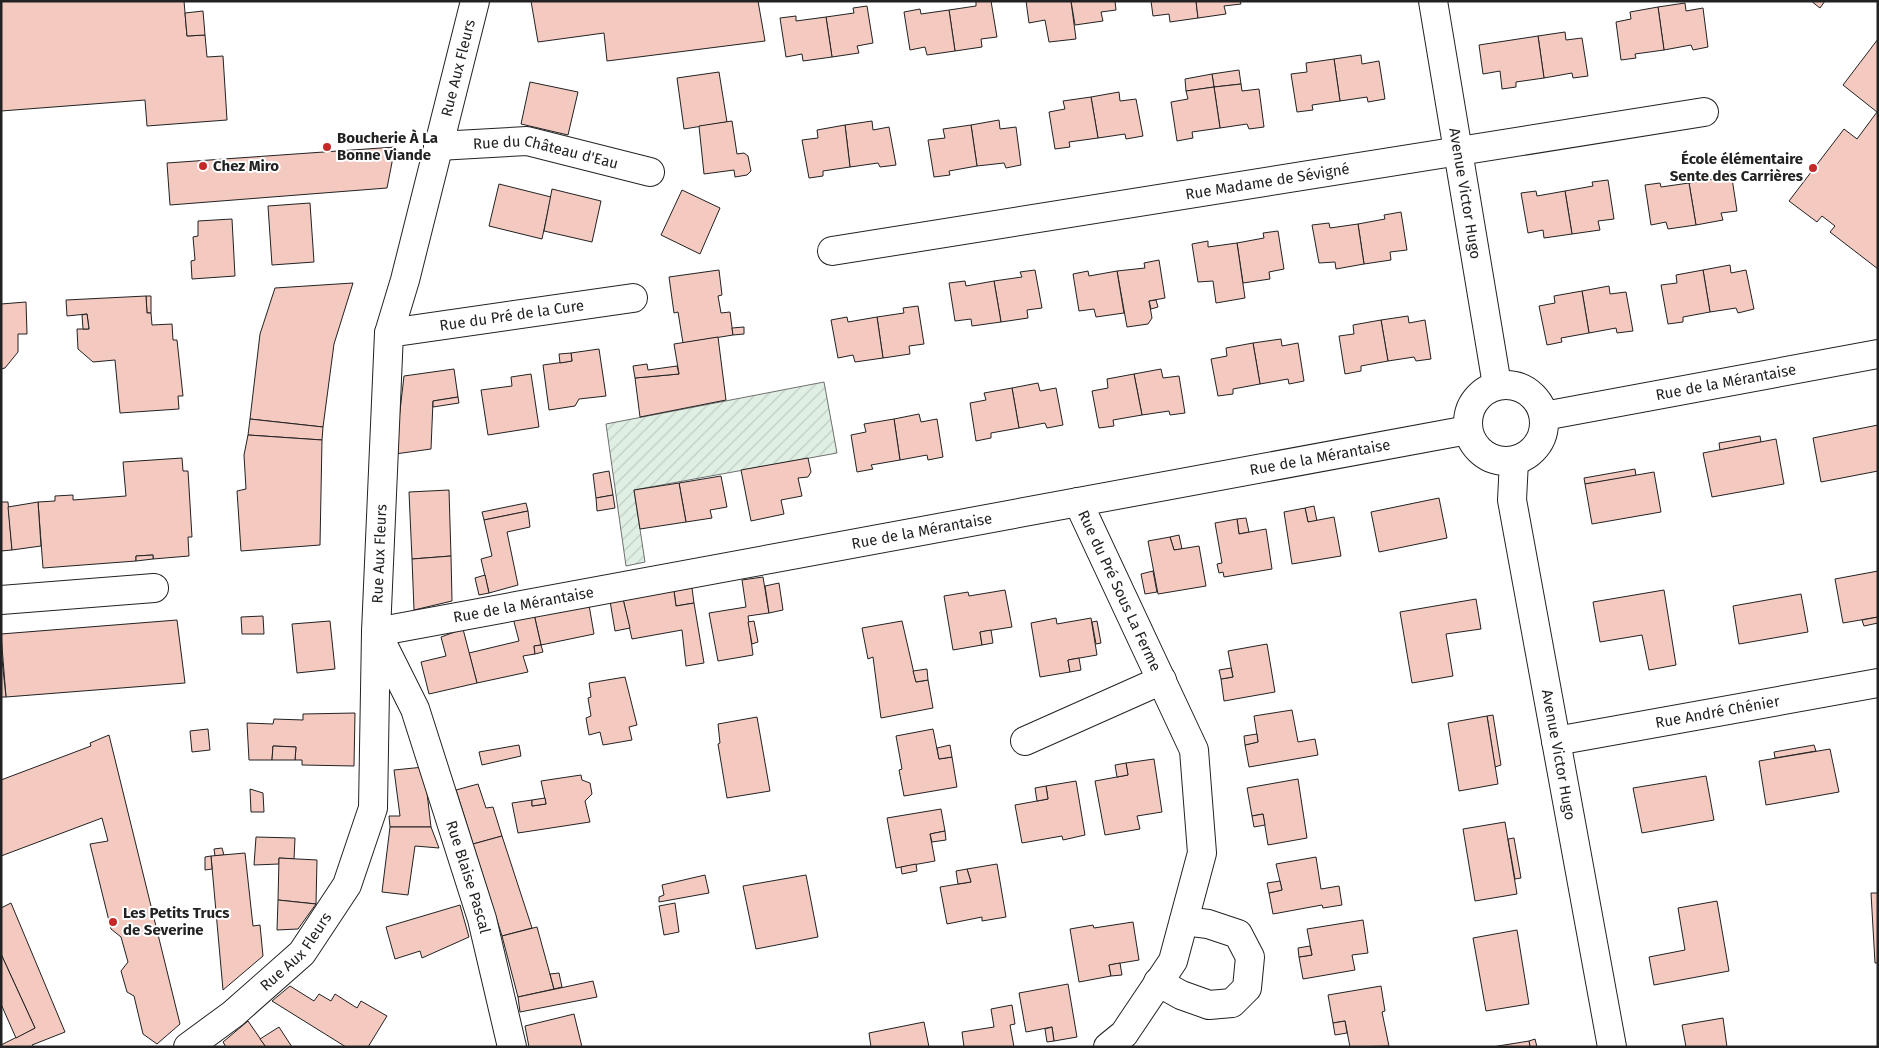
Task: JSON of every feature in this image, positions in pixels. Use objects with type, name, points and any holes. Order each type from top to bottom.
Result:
[{"type":"street","name":"Rue Aux Fleurs","points":[[188,1047],[233,1014],[302,953],[347,885],[373,808],[376,632],[389,333],[475,1]]},
{"type":"street","name":"Avenue Victor Hugo","points":[[1433,1],[1497,385]]},
{"type":"street","name":"Rue Madame de Sévigné","points":[[832,251],[1704,112]]},
{"type":"street","name":"Rue du Château d'Eau","points":[[438,146],[527,142],[650,172]]},
{"type":"street","name":"Rue du Pré de la Cure","points":[[389,333],[633,298]]},
{"type":"street","name":"Rue de la Mérantaise","points":[[1544,416],[1878,354]]},
{"type":"street","points":[[1510,384],[1522,387],[1532,394],[1540,404],[1544,416],[1545,428],[1535,449],[1514,461],[1490,458],[1472,442],[1468,430],[1468,418],[1474,402],[1486,389],[1497,385],[1510,384]]},
{"type":"street","name":"Rue de la Mérantaise","points":[[376,632],[1468,430]]},
{"type":"street","name":"Avenue Victor Hugo","points":[[1514,461],[1512,500],[1612,1047]]},
{"type":"street","name":"Rue du Pré Sous La Ferme","points":[[1078,502],[1194,750],[1202,853],[1173,961],[1124,1034],[1108,1047]]},
{"type":"street","points":[[1,600],[154,588]]},
{"type":"street","name":"Rue Blaise Pascal","points":[[376,632],[415,708],[482,919],[512,1047]]},
{"type":"street","name":"Rue du Pré Sous La Ferme","points":[[1025,740],[1162,680]]},
{"type":"street","name":"Rue André Chénier","points":[[1556,742],[1878,683]]},
{"type":"street","points":[[1158,982],[1181,995],[1209,1005],[1232,1003],[1247,988],[1250,957],[1238,934],[1208,924],[1184,921]]},
{"type":"green space","points":[[824,382],[837,453],[634,490],[645,562],[626,566],[606,424]]},
{"type":"building","points":[[1,1],[184,1],[187,36],[205,35],[207,57],[223,56],[227,120],[147,126],[145,100],[1,111]]},
{"type":"building","points":[[531,1],[758,1],[765,41],[607,61],[604,33],[538,42]]},
{"type":"building","points":[[976,1],[991,1],[997,37],[981,39],[982,47],[955,51],[949,10],[976,6]]},
{"type":"building","points":[[1026,1],[1071,1],[1076,39],[1049,42],[1045,20],[1029,23]]},
{"type":"building","points":[[1071,1],[1115,1],[1116,10],[1101,12],[1103,21],[1075,25]]},
{"type":"building","points":[[1151,1],[1196,1],[1198,18],[1170,22],[1169,14],[1153,16]]},
{"type":"building","points":[[1196,1],[1240,1],[1241,4],[1224,6],[1226,14],[1198,18]]},
{"type":"building","points":[[1811,1],[1825,1],[1820,8]]},
{"type":"building","points":[[1685,3],[1686,11],[1703,8],[1708,47],[1693,50],[1691,45],[1664,50],[1658,7]]},
{"type":"building","points":[[867,6],[873,43],[857,46],[859,53],[832,57],[826,17],[854,13],[853,8]]},
{"type":"building","points":[[1658,7],[1664,50],[1635,54],[1636,58],[1621,60],[1616,22],[1631,19],[1630,12]]},
{"type":"building","points":[[920,9],[921,14],[949,10],[955,51],[927,55],[925,47],[910,50],[904,12]]},
{"type":"building","points":[[203,11],[205,35],[187,36],[185,13]]},
{"type":"building","points":[[796,16],[796,21],[826,17],[832,57],[803,61],[802,54],[786,57],[780,18]]},
{"type":"building","points":[[1565,32],[1566,40],[1582,38],[1588,76],[1573,78],[1572,73],[1544,78],[1538,36]]},
{"type":"building","points":[[1538,36],[1544,78],[1516,82],[1516,87],[1502,89],[1500,71],[1483,74],[1479,45]]},
{"type":"building","points":[[1878,39],[1878,269],[1830,232],[1835,226],[1822,216],[1817,222],[1789,201],[1844,129],[1857,139],[1877,112],[1843,85]]},
{"type":"building","points":[[1361,55],[1362,64],[1379,61],[1385,99],[1368,102],[1367,97],[1340,101],[1334,59]]},
{"type":"building","points":[[1334,59],[1340,101],[1312,105],[1313,110],[1297,112],[1291,74],[1307,72],[1306,63]]},
{"type":"building","points":[[1239,70],[1241,84],[1214,87],[1212,74]]},
{"type":"building","points":[[719,72],[727,122],[684,129],[677,78]]},
{"type":"building","points":[[1212,74],[1214,87],[1186,91],[1185,79]]},
{"type":"building","points":[[530,82],[578,92],[568,135],[521,124]]},
{"type":"building","points":[[1241,84],[1242,91],[1259,89],[1264,127],[1249,129],[1247,124],[1220,128],[1214,87]]},
{"type":"building","points":[[1214,87],[1220,128],[1192,132],[1193,138],[1177,141],[1171,102],[1188,99],[1186,91]]},
{"type":"building","points":[[1119,92],[1120,101],[1136,99],[1143,136],[1126,139],[1125,134],[1098,138],[1091,97]]},
{"type":"building","points":[[1091,97],[1098,138],[1069,142],[1070,147],[1055,149],[1049,112],[1065,109],[1063,101]]},
{"type":"building","points":[[999,120],[1000,129],[1016,127],[1021,165],[1006,168],[1004,163],[977,166],[971,125]]},
{"type":"building","points":[[732,121],[737,154],[744,153],[748,156],[751,171],[747,175],[735,177],[734,170],[704,174],[699,126]]},
{"type":"building","points":[[872,121],[873,130],[889,127],[896,165],[880,167],[878,163],[850,167],[845,125]]},
{"type":"building","points":[[845,125],[850,167],[823,171],[823,176],[809,178],[802,140],[818,138],[817,130]]},
{"type":"building","points":[[971,125],[977,166],[949,171],[950,175],[934,177],[928,140],[945,138],[943,129]]},
{"type":"building","points":[[395,147],[387,188],[170,205],[167,163]]},
{"type":"building","points":[[1731,172],[1737,211],[1721,213],[1723,220],[1696,225],[1689,183],[1715,179],[1714,175]]},
{"type":"building","points":[[1608,180],[1614,219],[1598,221],[1600,230],[1572,234],[1565,191],[1593,186],[1592,182]]},
{"type":"building","points":[[1660,183],[1661,187],[1689,183],[1696,225],[1668,229],[1666,222],[1651,225],[1645,185]]},
{"type":"building","points":[[499,184],[551,197],[542,239],[489,226]]},
{"type":"building","points":[[552,189],[601,201],[592,242],[544,231]]},
{"type":"building","points":[[682,190],[720,208],[700,254],[661,235]]},
{"type":"building","points":[[1536,191],[1537,196],[1565,191],[1572,234],[1544,238],[1543,230],[1528,233],[1521,193]]},
{"type":"building","points":[[310,203],[314,262],[272,265],[268,206]]},
{"type":"building","points":[[1401,212],[1407,250],[1390,252],[1391,260],[1364,264],[1358,224],[1385,219],[1384,215]]},
{"type":"building","points":[[232,219],[235,276],[192,279],[191,261],[195,260],[193,237],[198,236],[198,221]]},
{"type":"building","points":[[1329,223],[1330,228],[1358,224],[1364,264],[1336,269],[1335,262],[1319,263],[1312,225]]},
{"type":"building","points":[[1278,231],[1284,269],[1269,272],[1270,279],[1243,283],[1237,243],[1264,238],[1263,233]]},
{"type":"building","points":[[1208,241],[1208,247],[1237,243],[1245,298],[1216,303],[1213,281],[1198,282],[1192,244]]},
{"type":"building","points":[[1159,260],[1165,298],[1149,301],[1152,318],[1148,324],[1127,327],[1117,271],[1145,268],[1144,263]]},
{"type":"building","points":[[1730,265],[1731,273],[1746,270],[1754,309],[1738,313],[1736,308],[1710,312],[1703,270]]},
{"type":"building","points":[[719,270],[722,295],[718,296],[721,313],[730,312],[733,335],[683,343],[678,312],[674,313],[669,277]]},
{"type":"building","points":[[1035,270],[1042,308],[1027,310],[1028,318],[1001,322],[994,281],[1022,277],[1020,272]]},
{"type":"building","points":[[1703,270],[1710,312],[1683,317],[1683,322],[1668,324],[1661,285],[1677,283],[1676,275]]},
{"type":"building","points":[[1088,271],[1089,276],[1117,271],[1124,313],[1096,317],[1094,309],[1079,311],[1073,274]]},
{"type":"building","points":[[965,281],[966,286],[994,281],[1001,322],[972,326],[971,319],[955,321],[949,283]]},
{"type":"building","points":[[353,283],[334,344],[323,427],[250,419],[260,334],[275,288]]},
{"type":"building","points":[[1609,286],[1610,294],[1626,292],[1633,331],[1617,333],[1616,328],[1589,333],[1582,291]]},
{"type":"building","points":[[1582,291],[1589,333],[1561,338],[1562,342],[1547,345],[1539,306],[1555,303],[1554,296]]},
{"type":"building","points":[[146,296],[151,296],[151,313],[147,313]]},
{"type":"building","points":[[146,296],[147,313],[151,313],[152,325],[172,324],[173,340],[177,340],[183,396],[178,396],[179,409],[120,413],[115,360],[93,362],[78,349],[77,329],[89,329],[87,314],[67,316],[66,300]]},
{"type":"building","points":[[1156,300],[1158,307],[1151,309],[1149,301]]},
{"type":"building","points":[[26,302],[27,334],[18,334],[18,352],[5,368],[1,369],[1,304]]},
{"type":"building","points":[[918,306],[924,344],[909,346],[910,354],[883,358],[877,317],[904,313],[903,308]]},
{"type":"building","points":[[87,314],[89,329],[83,329],[82,315]]},
{"type":"building","points":[[1408,316],[1409,323],[1425,320],[1431,359],[1416,361],[1414,357],[1388,361],[1381,320]]},
{"type":"building","points":[[847,317],[848,322],[877,317],[883,358],[855,362],[853,355],[838,358],[831,320]]},
{"type":"building","points":[[1381,320],[1388,361],[1361,366],[1361,371],[1345,374],[1339,336],[1354,334],[1353,325]]},
{"type":"building","points":[[744,327],[744,334],[733,335],[732,328]]},
{"type":"building","points":[[718,337],[726,400],[640,417],[635,378],[679,374],[674,344]]},
{"type":"building","points":[[1281,339],[1282,346],[1298,343],[1304,381],[1289,384],[1288,379],[1260,384],[1253,343]]},
{"type":"building","points":[[1253,343],[1260,384],[1233,389],[1233,394],[1218,396],[1211,359],[1227,356],[1226,348]]},
{"type":"building","points":[[599,349],[606,396],[579,399],[575,406],[549,410],[543,365],[572,361],[571,353]]},
{"type":"building","points":[[571,353],[572,361],[560,363],[559,354]]},
{"type":"building","points":[[647,364],[648,370],[677,366],[679,374],[635,378],[633,366]]},
{"type":"building","points":[[454,369],[458,397],[433,401],[431,449],[395,454],[404,376]]},
{"type":"building","points":[[1161,369],[1163,378],[1179,376],[1185,413],[1170,415],[1169,411],[1142,415],[1134,374]]},
{"type":"building","points":[[531,374],[539,427],[488,435],[481,390],[512,386],[511,377]]},
{"type":"building","points":[[1134,374],[1142,415],[1113,420],[1114,426],[1099,428],[1092,391],[1108,388],[1107,379]]},
{"type":"building","points":[[1038,383],[1040,391],[1056,388],[1063,425],[1047,428],[1045,423],[1019,428],[1012,388]]},
{"type":"building","points":[[1012,388],[1019,428],[991,433],[991,438],[976,441],[970,403],[986,400],[984,393]]},
{"type":"building","points":[[458,397],[459,403],[433,407],[433,401]]},
{"type":"building","points":[[919,414],[921,422],[937,419],[943,457],[928,460],[927,455],[900,460],[894,419]]},
{"type":"building","points":[[250,419],[323,427],[322,440],[248,435]]},
{"type":"building","points":[[894,419],[900,460],[871,465],[873,469],[857,472],[851,435],[866,432],[864,424]]},
{"type":"building","points":[[1878,425],[1878,471],[1821,482],[1813,438]]},
{"type":"building","points":[[248,435],[322,440],[320,545],[241,551],[237,491],[246,489],[244,455]]},
{"type":"building","points":[[1760,436],[1761,442],[1720,450],[1719,443]]},
{"type":"building","points":[[1776,439],[1784,484],[1712,497],[1703,453]]},
{"type":"building","points":[[182,458],[183,471],[188,471],[192,537],[188,537],[189,556],[153,559],[153,555],[136,556],[136,561],[43,568],[38,502],[55,501],[55,496],[73,495],[73,500],[126,496],[123,462]]},
{"type":"building","points":[[808,458],[811,472],[808,477],[798,478],[802,496],[781,500],[784,514],[751,521],[741,470]]},
{"type":"building","points":[[1635,469],[1636,476],[1585,484],[1584,478]]},
{"type":"building","points":[[609,471],[613,495],[596,498],[593,474]]},
{"type":"building","points":[[1654,472],[1661,512],[1592,524],[1585,484]]},
{"type":"building","points":[[721,476],[727,507],[710,510],[712,518],[686,522],[679,483]]},
{"type":"building","points":[[679,483],[686,522],[640,529],[634,490]]},
{"type":"building","points":[[449,490],[451,556],[412,559],[409,492]]},
{"type":"building","points":[[613,495],[615,508],[597,511],[596,498]]},
{"type":"building","points":[[1439,498],[1447,538],[1379,552],[1371,512]]},
{"type":"building","points":[[1,502],[8,502],[12,550],[1,551]]},
{"type":"building","points":[[38,502],[41,546],[12,550],[8,507]]},
{"type":"building","points":[[526,503],[528,511],[484,520],[482,512]]},
{"type":"building","points":[[1314,506],[1317,521],[1308,522],[1305,508]]},
{"type":"building","points":[[1305,508],[1308,522],[1334,517],[1341,556],[1292,564],[1284,512]]},
{"type":"building","points":[[528,511],[530,527],[507,532],[518,585],[489,593],[481,559],[492,556],[484,520]]},
{"type":"building","points":[[1246,518],[1249,532],[1239,534],[1237,519]]},
{"type":"building","points":[[1237,519],[1239,534],[1266,529],[1272,569],[1224,577],[1223,572],[1219,573],[1217,564],[1222,563],[1215,523]]},
{"type":"building","points":[[1179,535],[1182,549],[1174,550],[1170,537]]},
{"type":"building","points":[[1170,537],[1174,550],[1199,546],[1206,586],[1158,594],[1148,541]]},
{"type":"building","points":[[153,555],[153,559],[136,561],[136,556]]},
{"type":"building","points":[[451,556],[452,601],[414,610],[412,559]]},
{"type":"building","points":[[1153,571],[1157,592],[1145,594],[1141,574]]},
{"type":"building","points":[[1878,571],[1878,617],[1843,623],[1835,579]]},
{"type":"building","points":[[485,575],[489,593],[479,595],[475,578]]},
{"type":"building","points":[[763,577],[769,613],[748,616],[753,655],[718,661],[709,613],[746,607],[742,580]]},
{"type":"building","points":[[779,583],[783,610],[769,613],[765,586]]},
{"type":"building","points":[[692,588],[694,603],[676,606],[674,591]]},
{"type":"building","points":[[1005,590],[1012,627],[980,632],[982,645],[953,650],[944,596],[968,592],[969,596]]},
{"type":"building","points":[[1664,590],[1676,665],[1649,670],[1642,635],[1600,642],[1593,602]]},
{"type":"building","points":[[674,591],[676,606],[694,603],[704,663],[686,666],[682,630],[632,639],[623,599]]},
{"type":"building","points":[[1801,594],[1808,632],[1739,644],[1733,606]]},
{"type":"building","points":[[623,599],[630,628],[615,631],[610,601]]},
{"type":"building","points":[[1476,599],[1481,629],[1446,634],[1453,676],[1412,683],[1400,612]]},
{"type":"building","points":[[589,605],[594,634],[541,645],[534,614]]},
{"type":"building","points":[[534,614],[541,645],[534,646],[535,654],[523,656],[528,672],[477,683],[469,653],[519,641],[513,618]]},
{"type":"building","points":[[263,616],[264,634],[242,634],[241,617]]},
{"type":"building","points":[[1878,617],[1878,623],[1864,626],[1862,620]]},
{"type":"building","points":[[1056,618],[1057,624],[1091,618],[1097,655],[1068,660],[1070,672],[1040,677],[1031,623]]},
{"type":"building","points":[[177,620],[185,683],[6,697],[1,634]]},
{"type":"building","points":[[330,621],[335,669],[297,673],[292,624]]},
{"type":"building","points":[[754,621],[758,642],[752,644],[748,622]]},
{"type":"building","points":[[902,621],[916,682],[928,680],[933,708],[881,718],[873,657],[868,659],[862,628]]},
{"type":"building","points":[[1097,621],[1101,643],[1096,644],[1092,622]]},
{"type":"building","points":[[463,629],[477,683],[429,694],[421,662],[446,656],[441,637]]},
{"type":"building","points":[[991,630],[993,643],[982,645],[980,632]]},
{"type":"building","points":[[1267,644],[1275,692],[1224,701],[1221,679],[1233,677],[1228,651]]},
{"type":"building","points":[[541,645],[543,652],[535,654],[534,646]]},
{"type":"building","points":[[1,650],[6,697],[1,697]]},
{"type":"building","points":[[1079,658],[1081,670],[1070,672],[1068,660]]},
{"type":"building","points":[[1231,668],[1233,677],[1221,679],[1219,670]]},
{"type":"building","points":[[927,669],[928,680],[916,682],[913,671]]},
{"type":"building","points":[[625,677],[637,725],[629,727],[632,740],[603,745],[600,732],[589,735],[586,718],[591,716],[588,698],[591,697],[589,683]]},
{"type":"building","points":[[1292,710],[1298,742],[1315,739],[1318,755],[1249,767],[1245,745],[1258,742],[1254,716]]},
{"type":"building","points":[[355,713],[354,766],[302,765],[302,760],[295,760],[296,747],[273,746],[272,760],[249,760],[247,723],[273,724],[274,719],[303,720],[303,714]]},
{"type":"building","points":[[1493,715],[1501,765],[1495,767],[1487,716]]},
{"type":"building","points":[[1487,716],[1498,784],[1459,791],[1448,723]]},
{"type":"building","points":[[757,717],[770,791],[727,798],[718,744],[720,743],[718,724]]},
{"type":"building","points":[[208,729],[210,750],[192,752],[190,731]]},
{"type":"building","points":[[933,729],[939,759],[952,757],[957,787],[904,796],[899,770],[902,769],[896,736]]},
{"type":"building","points":[[1257,734],[1258,742],[1245,745],[1244,736]]},
{"type":"building","points":[[109,735],[180,1024],[157,1044],[143,1034],[134,996],[127,992],[121,971],[128,962],[121,937],[111,929],[90,844],[108,841],[102,818],[1,856],[1,780],[91,746],[90,743]]},
{"type":"building","points":[[519,745],[521,756],[482,765],[479,752]]},
{"type":"building","points":[[950,745],[952,757],[939,759],[937,748]]},
{"type":"building","points":[[1814,745],[1816,751],[1775,758],[1774,752]]},
{"type":"building","points":[[273,746],[296,747],[295,760],[272,760]]},
{"type":"building","points":[[1830,749],[1839,792],[1766,805],[1759,761]]},
{"type":"building","points":[[1154,759],[1162,812],[1137,816],[1140,829],[1105,835],[1095,781],[1128,775],[1126,763]]},
{"type":"building","points":[[1126,763],[1128,775],[1117,777],[1115,765]]},
{"type":"building","points":[[424,767],[431,827],[390,827],[389,816],[400,816],[394,770]]},
{"type":"building","points":[[581,775],[582,780],[590,783],[592,794],[585,801],[590,822],[518,833],[512,803],[532,800],[532,806],[546,804],[541,781]]},
{"type":"building","points":[[1706,776],[1714,820],[1642,833],[1633,788]]},
{"type":"building","points":[[1298,779],[1307,838],[1268,845],[1263,814],[1252,816],[1247,788]]},
{"type":"building","points":[[1076,781],[1085,835],[1063,840],[1062,836],[1022,843],[1015,805],[1048,799],[1046,786]]},
{"type":"building","points":[[478,784],[486,808],[493,807],[502,836],[473,844],[456,790]]},
{"type":"building","points":[[1046,786],[1048,799],[1037,801],[1035,788]]},
{"type":"building","points":[[250,789],[263,793],[264,812],[251,812]]},
{"type":"building","points":[[545,798],[546,804],[532,806],[532,800]]},
{"type":"building","points":[[941,809],[945,831],[930,834],[935,861],[896,868],[887,818]]},
{"type":"building","points":[[1263,814],[1265,825],[1254,827],[1252,816]]},
{"type":"building","points":[[1505,822],[1517,894],[1475,901],[1463,829]]},
{"type":"building","points":[[390,827],[431,827],[439,848],[415,846],[408,895],[382,892]]},
{"type":"building","points":[[945,831],[946,840],[932,842],[930,834]]},
{"type":"building","points":[[502,836],[532,928],[502,936],[473,844]]},
{"type":"building","points":[[256,837],[295,838],[294,859],[279,858],[279,864],[254,865]]},
{"type":"building","points":[[1514,838],[1521,878],[1515,879],[1508,839]]},
{"type":"building","points":[[222,848],[224,855],[215,856],[214,849]]},
{"type":"building","points":[[245,853],[253,926],[260,925],[263,956],[223,990],[211,856]]},
{"type":"building","points":[[211,856],[212,869],[205,870],[205,857]]},
{"type":"building","points":[[1316,857],[1321,889],[1339,886],[1342,905],[1323,908],[1322,905],[1273,914],[1269,893],[1282,890],[1276,864]]},
{"type":"building","points":[[279,858],[317,860],[316,904],[278,900]]},
{"type":"building","points":[[916,864],[917,871],[902,874],[901,867]]},
{"type":"building","points":[[997,864],[1006,917],[982,921],[982,917],[947,924],[940,887],[971,882],[967,869]]},
{"type":"building","points":[[967,869],[971,882],[958,884],[956,871]]},
{"type":"building","points":[[705,875],[709,893],[659,902],[659,897],[664,895],[662,885]]},
{"type":"building","points":[[806,875],[818,937],[756,949],[743,886]]},
{"type":"building","points":[[1280,881],[1282,890],[1269,893],[1267,883]]},
{"type":"building","points":[[1871,893],[1878,893],[1878,963],[1875,963]]},
{"type":"building","points":[[278,900],[316,904],[298,929],[277,930]]},
{"type":"building","points":[[1717,901],[1729,971],[1654,985],[1649,957],[1685,950],[1678,908]]},
{"type":"building","points":[[11,903],[65,1032],[32,1045],[33,1047],[1,1047],[1,1045],[35,1028],[1,954],[1,908]]},
{"type":"building","points":[[675,903],[679,932],[664,935],[659,906]]},
{"type":"building","points":[[460,905],[469,937],[422,958],[420,951],[395,959],[386,927]]},
{"type":"building","points":[[1363,920],[1368,953],[1352,955],[1355,970],[1303,979],[1299,957],[1312,955],[1307,929]]},
{"type":"building","points":[[1133,922],[1139,960],[1109,965],[1111,976],[1079,982],[1070,929],[1093,925],[1094,928]]},
{"type":"building","points":[[537,927],[554,989],[518,997],[502,936]]},
{"type":"building","points":[[1517,930],[1529,1004],[1486,1011],[1473,938]]},
{"type":"building","points":[[1310,946],[1312,955],[1299,957],[1298,948]]},
{"type":"building","points":[[1,954],[35,1028],[16,1038],[1,1004]]},
{"type":"building","points":[[1120,963],[1122,975],[1111,976],[1109,965]]},
{"type":"building","points":[[559,973],[562,987],[554,989],[550,974]]},
{"type":"building","points":[[593,981],[597,997],[520,1012],[518,997]]},
{"type":"building","points":[[1068,984],[1077,1037],[1054,1041],[1052,1027],[1026,1032],[1019,993]]},
{"type":"building","points":[[290,986],[314,1001],[319,994],[331,1001],[335,994],[357,1008],[361,1001],[387,1016],[368,1047],[346,1047],[272,1001]]},
{"type":"building","points":[[1381,986],[1385,1011],[1382,1012],[1389,1046],[1350,1047],[1345,1021],[1333,1023],[1328,995]]},
{"type":"building","points":[[1012,1005],[1015,1024],[1010,1025],[1014,1047],[964,1047],[962,1032],[994,1027],[991,1009]]},
{"type":"building","points":[[574,1014],[582,1047],[529,1047],[525,1026]]},
{"type":"building","points":[[1723,1018],[1727,1047],[1686,1047],[1682,1025]]},
{"type":"building","points":[[248,1021],[266,1047],[226,1047],[223,1042]]},
{"type":"building","points":[[1345,1021],[1347,1033],[1335,1035],[1333,1023]]},
{"type":"building","points":[[924,1022],[929,1047],[871,1047],[869,1033]]},
{"type":"building","points":[[279,1027],[292,1047],[266,1047],[260,1039]]},
{"type":"building","points":[[1052,1027],[1054,1041],[1047,1042],[1045,1029]]},
{"type":"building","points":[[1535,1039],[1537,1047],[1530,1047],[1529,1041]]},
{"type":"building","points":[[1529,1041],[1530,1047],[1492,1047]]},
{"type":"place","name":"Boucherie À La Bonne Viande","points":[[327,147]]},
{"type":"place","name":"Chez Miro","points":[[203,166]]},
{"type":"place","name":"École élémentaire Sente des Carrières","points":[[1813,168]]},
{"type":"place","name":"Les Petits Trucs de Severine","points":[[113,922]]}]
